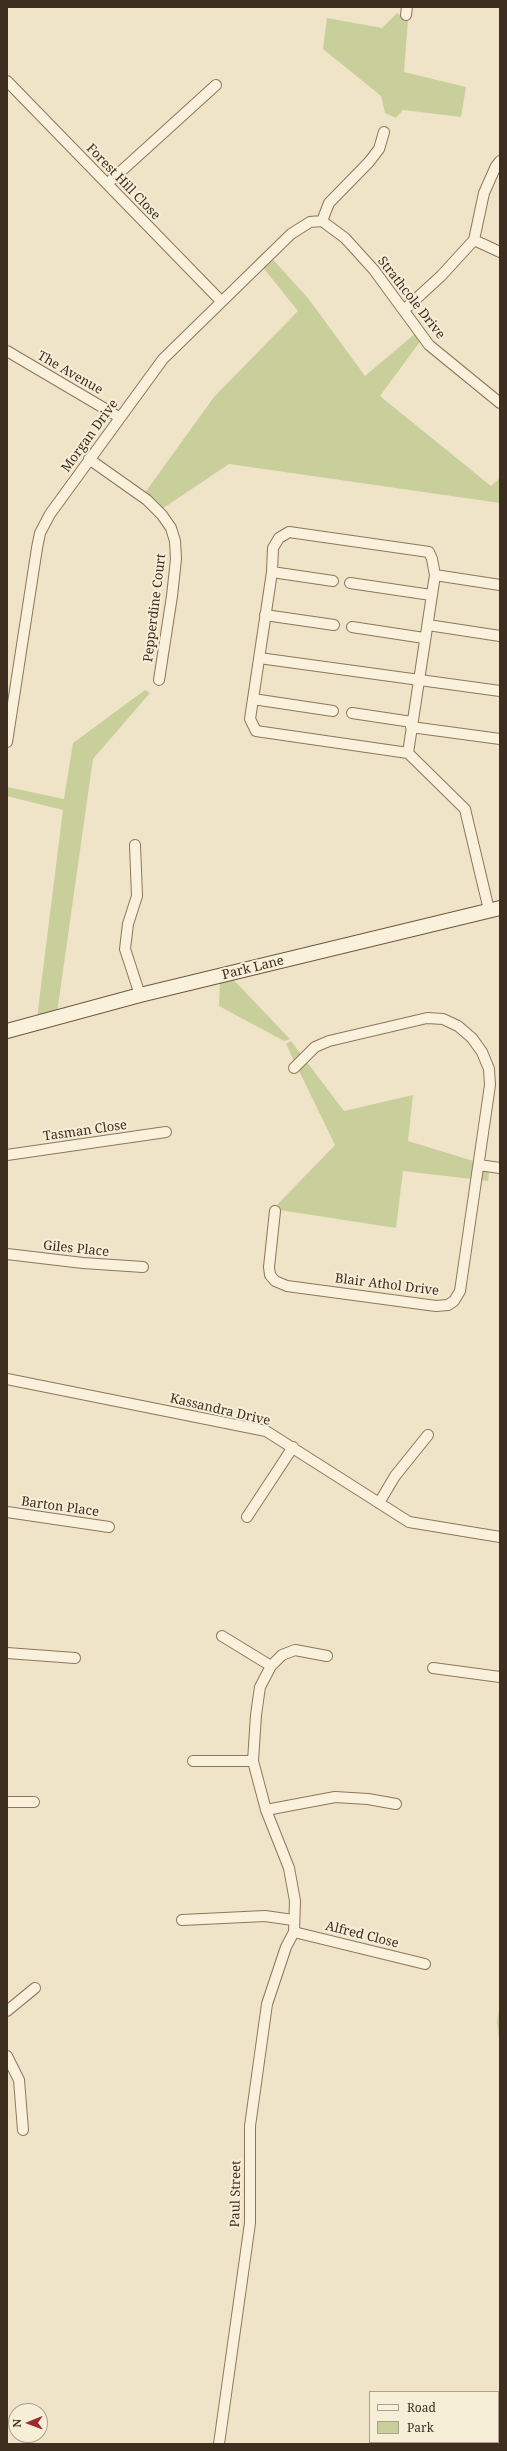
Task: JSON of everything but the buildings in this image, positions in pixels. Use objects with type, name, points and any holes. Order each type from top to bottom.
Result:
[{"type":"street","name":"Forest Hill Close","points":[[7,81],[221,301]]},
{"type":"street","points":[[107,184],[216,85]]},
{"type":"street","points":[[322,221],[329,203],[369,162],[378,149],[384,132]]},
{"type":"street","points":[[404,310],[441,276],[474,240],[484,193],[496,166],[500,161]]},
{"type":"street","name":"Morgan Drive","points":[[7,742],[12,672],[40,533],[50,514],[119,417],[163,359],[221,301],[300,227],[310,222],[322,221]]},
{"type":"street","name":"Strathcole Drive","points":[[322,221],[345,238],[404,310],[429,345],[500,403]]},
{"type":"street","points":[[474,240],[500,252]]},
{"type":"street","name":"The Avenue","points":[[7,351],[119,417]]},
{"type":"street","name":"Pepperdine Court","points":[[89,459],[147,500],[165,519],[175,541],[176,559],[173,588],[159,680]]},
{"type":"street","points":[[408,753],[417,681],[424,638],[428,625],[432,595],[434,575],[432,559],[429,552],[289,532],[279,538],[273,548],[272,572],[250,720],[256,731],[408,753],[465,809],[494,909]]},
{"type":"street","points":[[272,572],[334,581]]},
{"type":"street","points":[[434,575],[500,585]]},
{"type":"street","points":[[350,584],[432,595]]},
{"type":"street","points":[[265,615],[334,625]]},
{"type":"street","points":[[428,625],[500,636]]},
{"type":"street","points":[[352,627],[424,638]]},
{"type":"street","points":[[259,658],[417,681],[500,691]]},
{"type":"street","points":[[253,699],[333,711]]},
{"type":"street","points":[[352,713],[500,739]]},
{"type":"street","points":[[135,845],[137,896],[128,924],[125,949],[140,995]]},
{"type":"street","name":"Park Lane","points":[[7,1031],[140,995],[494,909]]},
{"type":"street","name":"Blair Athol Drive","points":[[275,1210],[269,1267],[270,1275],[275,1281],[287,1286],[436,1306],[448,1305],[454,1301],[460,1291],[480,1165],[490,1084],[489,1069],[482,1052],[472,1038],[458,1026],[443,1019],[427,1018],[329,1042],[315,1047],[294,1068]]},
{"type":"street","name":"Tasman Close","points":[[7,1155],[166,1132]]},
{"type":"street","points":[[480,1165],[500,1168]]},
{"type":"street","name":"Giles Place","points":[[7,1254],[82,1263],[143,1267]]},
{"type":"street","name":"Kassandra Drive","points":[[7,1379],[266,1431],[409,1522],[500,1537]]},
{"type":"street","points":[[378,1503],[395,1476],[428,1435]]},
{"type":"street","points":[[246,1517],[293,1447]]},
{"type":"street","name":"Barton Place","points":[[7,1512],[109,1527]]},
{"type":"street","points":[[222,1636],[271,1666]]},
{"type":"street","points":[[294,1932],[293,1920],[295,1901],[289,1868],[266,1810],[253,1761],[260,1687],[271,1666],[282,1655],[295,1650],[327,1656]]},
{"type":"street","points":[[7,1653],[75,1658]]},
{"type":"street","points":[[433,1668],[500,1677]]},
{"type":"street","points":[[193,1761],[253,1761]]},
{"type":"street","points":[[266,1810],[335,1797],[368,1799],[396,1804]]},
{"type":"street","points":[[7,1802],[34,1802]]},
{"type":"street","points":[[182,1920],[265,1916],[293,1920]]},
{"type":"street","name":"Paul Street","points":[[219,2444],[250,2223],[250,2126],[267,2004],[286,1947],[294,1932]]},
{"type":"street","name":"Alfred Close","points":[[294,1932],[425,1964]]},
{"type":"street","points":[[7,2011],[35,1988]]},
{"type":"street","points":[[7,2056],[19,2080],[24,2130]]},
{"type":"green space","points":[[397,13],[408,20],[404,72],[466,87],[461,117],[403,110],[396,118],[385,113],[381,96],[323,49],[327,18],[382,28]]},
{"type":"green space","points":[[265,251],[308,298],[365,376],[417,332],[422,339],[380,396],[491,486],[500,478],[500,503],[229,464],[156,513],[139,501],[214,397],[298,311],[256,259]]},
{"type":"green space","points":[[145,690],[150,693],[93,759],[57,1013],[37,1018],[63,810],[7,796],[7,787],[64,799],[73,743]]},
{"type":"green space","points":[[227,973],[290,1039],[284,1041],[219,1006],[220,976]]},
{"type":"green space","points":[[291,1041],[344,1111],[413,1095],[408,1141],[490,1166],[488,1181],[403,1171],[396,1228],[273,1209],[335,1145],[286,1044]]},
{"type":"green space","points":[[500,2002],[500,2045],[497,2022]]}]
